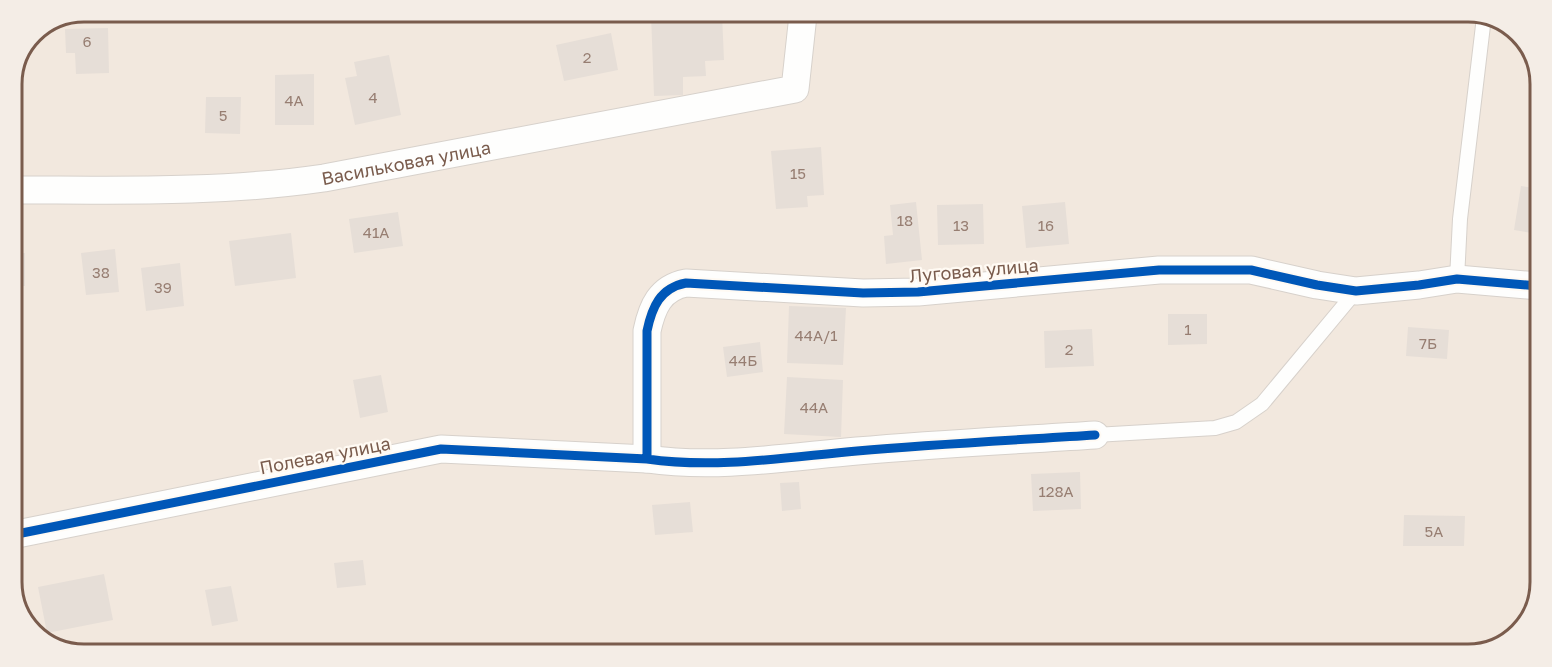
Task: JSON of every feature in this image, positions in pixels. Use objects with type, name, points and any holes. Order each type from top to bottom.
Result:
[{"type":"street","name":"Васильковая улица","points":[[23,190],[224,189],[272,186],[795,89],[802,22]]},
{"type":"street","name":"Луговая улица","points":[[647,459],[647,331],[650,316],[657,300],[676,285],[686,283],[863,293],[918,292],[1159,270],[1251,270],[1356,291],[1456,279],[1529,285]]},
{"type":"street","name":"Полевая улица","points":[[23,533],[441,449],[647,459],[676,463],[735,462],[860,450],[1095,435]]},
{"type":"lane","points":[[1456,279],[1460,219],[1483,25]]},
{"type":"lane","points":[[1095,435],[1215,428],[1236,422],[1262,404],[1356,291]]},
{"type":"shaded area","points":[[85,22],[1467,22],[1491,27],[1502,33],[1519,50],[1526,65],[1529,81],[1530,582],[1525,606],[1519,617],[1502,634],[1483,642],[1467,645],[85,645],[61,640],[47,632],[35,620],[26,602],[23,586],[23,81],[29,57],[35,47],[54,31]]},
{"type":"building","points":[[651,22],[722,22],[724,60],[705,61],[706,76],[683,77],[683,95],[654,96]]},
{"type":"building","points":[[108,28],[109,73],[76,74],[75,53],[66,53],[65,29]]},
{"type":"building","points":[[611,33],[618,70],[564,81],[556,45]]},
{"type":"building","points":[[389,55],[401,115],[355,125],[345,78],[357,76],[354,62]]},
{"type":"building","points":[[314,74],[314,125],[275,125],[275,75]]},
{"type":"building","points":[[206,97],[241,97],[240,134],[205,133]]},
{"type":"building","points":[[821,147],[824,195],[807,196],[808,207],[776,209],[771,151]]},
{"type":"building","points":[[1521,186],[1529,187],[1529,233],[1514,230]]},
{"type":"building","points":[[916,202],[922,260],[886,264],[884,236],[893,235],[890,205]]},
{"type":"building","points":[[1065,202],[1069,244],[1026,248],[1022,206]]},
{"type":"building","points":[[983,204],[984,244],[938,245],[937,205]]},
{"type":"building","points":[[398,212],[403,246],[354,253],[349,219]]},
{"type":"building","points":[[291,233],[296,278],[235,286],[229,241]]},
{"type":"building","points":[[115,249],[119,292],[86,295],[81,253]]},
{"type":"building","points":[[23,253],[25,253],[25,286],[23,286]]},
{"type":"building","points":[[180,263],[184,306],[146,311],[141,268]]},
{"type":"building","points":[[789,306],[846,308],[843,365],[787,363]]},
{"type":"building","points":[[1168,314],[1207,314],[1207,344],[1168,345]]},
{"type":"building","points":[[1408,327],[1449,330],[1447,359],[1406,356]]},
{"type":"building","points":[[1092,329],[1094,366],[1045,368],[1044,331]]},
{"type":"building","points":[[760,342],[763,372],[727,377],[723,347]]},
{"type":"building","points":[[381,375],[388,412],[360,418],[353,380]]},
{"type":"building","points":[[787,377],[843,380],[841,437],[784,434]]},
{"type":"building","points":[[1080,472],[1081,509],[1033,511],[1031,474]]},
{"type":"building","points":[[799,482],[801,509],[782,511],[780,483]]},
{"type":"building","points":[[690,502],[693,532],[655,535],[652,505]]},
{"type":"building","points":[[1404,515],[1465,516],[1464,546],[1403,546]]},
{"type":"building","points":[[363,560],[366,585],[337,588],[334,563]]},
{"type":"building","points":[[104,574],[113,620],[48,633],[38,587]]},
{"type":"building","points":[[231,586],[238,621],[212,626],[205,590]]},
{"type":"cycle path","points":[[647,459],[647,331],[659,300],[670,289],[686,283],[863,293],[918,292],[1159,270],[1251,270],[1356,291],[1457,279],[1529,285]]},
{"type":"cycle path","points":[[23,533],[441,449],[700,463],[1095,435]]}]
